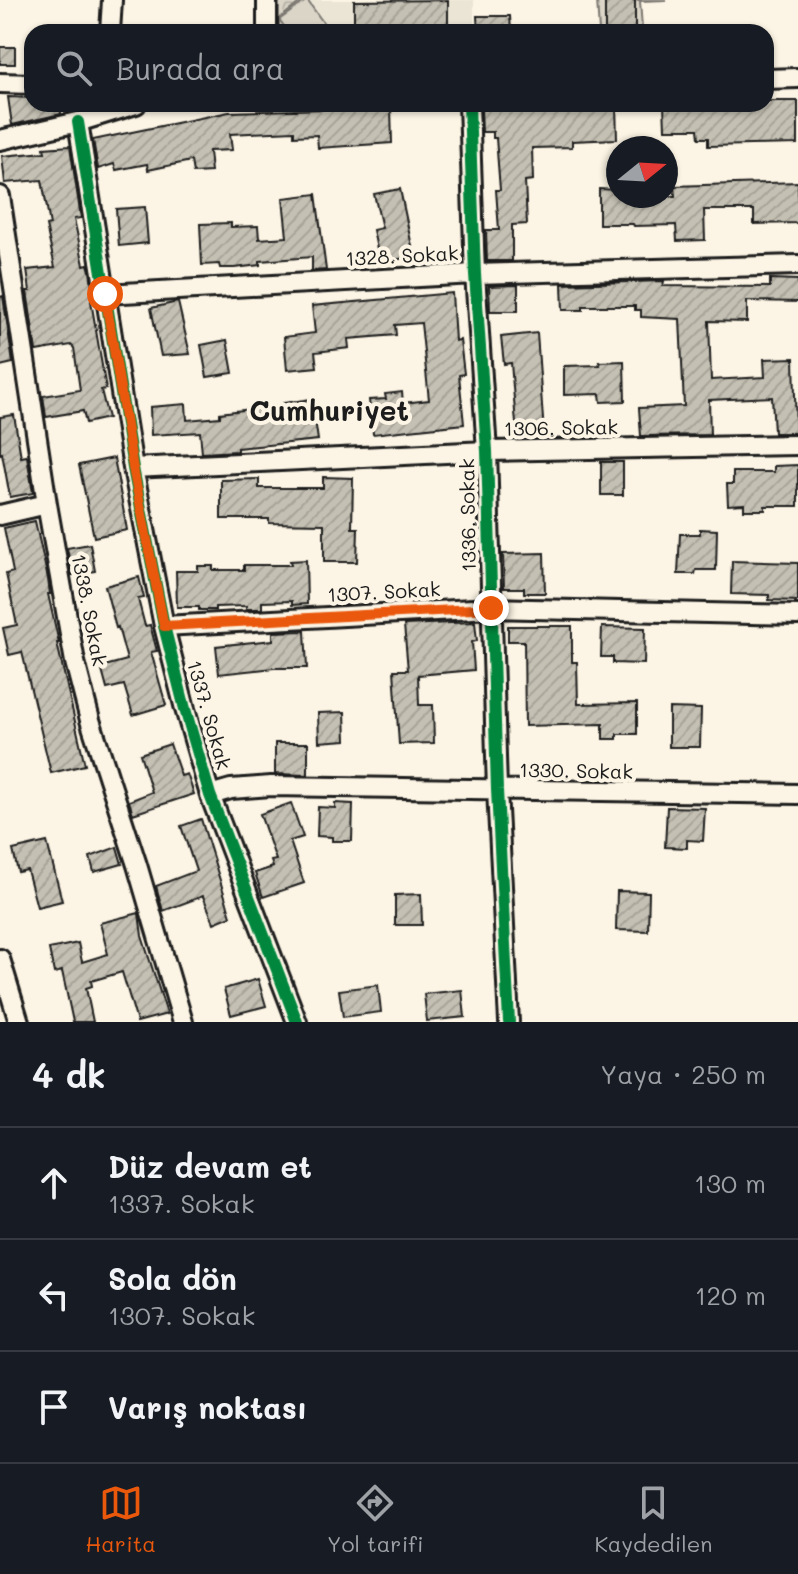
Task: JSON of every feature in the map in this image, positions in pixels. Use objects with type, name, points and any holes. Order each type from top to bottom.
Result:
[{"type":"street","points":[[110,24],[112,0]]},
{"type":"street","points":[[267,0],[267,24]]},
{"type":"street","points":[[774,79],[798,78]]},
{"type":"street","points":[[0,83],[24,84]]},
{"type":"street","points":[[0,140],[110,112]]},
{"type":"street","name":"1336. Sokak","points":[[469,112],[475,274],[487,451],[497,790],[509,1022]]},
{"type":"street","name":"1337. Sokak","points":[[78,122],[133,468],[164,626],[210,795],[297,1022]]},
{"type":"street","name":"1338. Sokak","points":[[0,196],[66,617],[90,720],[183,1022]]},
{"type":"street","name":"1328. Sokak","points":[[105,294],[475,274],[798,265]]},
{"type":"street","name":"1306. Sokak","points":[[133,468],[487,451],[798,445]]},
{"type":"street","points":[[0,515],[47,504]]},
{"type":"street","name":"1307. Sokak","points":[[164,626],[491,608],[798,615]]},
{"type":"street","name":"1330. Sokak","points":[[210,795],[231,789],[271,786],[798,794]]},
{"type":"street","points":[[0,959],[19,1022]]},
{"type":"shaded area","points":[[278,0],[474,0],[474,24],[279,24]]},
{"type":"green space","points":[[279,0],[303,0],[279,19]]},
{"type":"green space","points":[[307,0],[324,24],[282,24],[279,20]]},
{"type":"green space","points":[[597,0],[666,0],[640,1],[642,24],[598,24]]},
{"type":"building","points":[[448,0],[448,24],[354,24],[354,1]]},
{"type":"building","points":[[605,0],[635,0],[635,24],[605,24]]},
{"type":"building","points":[[477,16],[510,16],[510,24],[478,24]]},
{"type":"building","points":[[0,47],[15,47],[15,64],[0,64]]},
{"type":"building","points":[[8,97],[24,98],[24,112],[61,112],[61,114],[12,125]]},
{"type":"building","points":[[774,101],[798,101],[798,144],[708,146],[708,138],[699,138],[698,129],[665,129],[664,112],[774,112]]},
{"type":"building","points":[[229,112],[391,112],[392,143],[318,148],[317,135],[294,136],[294,131],[230,134],[232,150],[209,151],[211,172],[193,173],[191,161],[148,170],[147,164],[116,170],[114,164],[98,169],[93,140]]},
{"type":"building","points":[[481,112],[616,112],[617,136],[572,141],[572,147],[532,148],[533,180],[525,181],[527,224],[512,225],[512,261],[487,261],[486,230],[499,230],[496,190],[500,190],[493,132],[482,132]]},
{"type":"building","points":[[70,146],[81,218],[74,219],[84,265],[88,264],[90,271],[94,300],[91,301],[106,389],[101,390],[108,418],[86,423],[83,411],[46,417],[43,396],[80,390],[74,348],[71,345],[36,351],[27,270],[55,267],[46,226],[50,225],[42,180],[5,183],[2,156]]},
{"type":"building","points":[[798,182],[798,223],[754,224],[754,210],[704,210],[705,240],[677,241],[676,225],[599,224],[599,189],[606,189],[606,208],[678,208],[678,186]]},
{"type":"building","points":[[400,189],[414,256],[380,263],[373,230],[382,228],[374,194]]},
{"type":"building","points":[[316,194],[326,270],[312,271],[312,257],[260,261],[260,265],[234,268],[220,268],[219,264],[202,265],[200,224],[258,226],[259,239],[287,237],[283,198]]},
{"type":"building","points":[[145,207],[148,243],[119,246],[116,209]]},
{"type":"building","points":[[770,279],[798,280],[798,302],[747,301],[747,322],[709,321],[711,380],[765,377],[764,359],[794,358],[796,433],[774,433],[772,397],[709,400],[710,435],[641,436],[639,408],[684,406],[680,319],[641,317],[641,310],[635,310],[635,306],[583,306],[583,310],[563,310],[562,284],[664,281],[663,286],[770,287]]},
{"type":"building","points":[[518,285],[518,311],[490,311],[489,286]]},
{"type":"building","points":[[452,293],[455,341],[460,340],[464,374],[459,375],[464,424],[373,434],[369,400],[386,399],[385,394],[402,392],[403,403],[429,400],[421,323],[395,325],[396,335],[348,339],[349,348],[315,352],[317,367],[287,370],[284,337],[315,333],[312,306]]},
{"type":"building","points":[[3,296],[13,363],[0,366],[0,297]]},
{"type":"building","points":[[178,302],[190,354],[161,356],[151,308]]},
{"type":"building","points":[[537,333],[544,434],[517,436],[511,363],[504,364],[501,337]]},
{"type":"building","points":[[227,340],[233,373],[207,377],[201,345]]},
{"type":"building","points":[[624,361],[625,401],[601,402],[600,394],[564,395],[564,366]]},
{"type":"building","points":[[312,399],[318,440],[202,453],[200,432],[151,435],[150,407],[186,404],[187,420],[220,417],[220,413]]},
{"type":"building","points":[[14,415],[21,457],[27,456],[33,493],[10,497],[0,454],[0,417]]},
{"type":"building","points":[[114,458],[127,530],[94,537],[79,465]]},
{"type":"building","points":[[601,462],[623,462],[623,495],[601,495]]},
{"type":"building","points":[[798,465],[798,506],[765,506],[765,510],[744,510],[744,504],[728,505],[727,484],[733,484],[733,472],[774,472],[774,466]]},
{"type":"building","points":[[323,477],[353,478],[352,528],[358,528],[357,562],[324,562],[324,524],[221,519],[221,480],[259,479],[259,488],[323,488]]},
{"type":"building","points":[[35,521],[48,579],[57,643],[85,765],[51,773],[22,652],[9,655],[3,628],[17,625],[6,574],[13,572],[4,528]]},
{"type":"building","points":[[700,529],[717,530],[716,570],[678,574],[680,534],[700,534]]},
{"type":"building","points":[[90,544],[95,571],[72,575],[67,548]]},
{"type":"building","points":[[544,553],[545,593],[524,593],[524,588],[504,588],[503,554]]},
{"type":"building","points":[[306,560],[307,604],[262,602],[262,609],[246,609],[246,606],[215,607],[215,610],[177,607],[176,571],[198,571],[198,566],[213,566],[213,570],[244,570],[244,565],[291,565],[290,561]]},
{"type":"building","points":[[732,561],[798,563],[798,601],[769,600],[769,595],[731,594]]},
{"type":"building","points":[[139,577],[144,598],[138,599],[145,626],[150,625],[157,651],[151,652],[166,705],[133,715],[124,685],[107,689],[101,667],[127,660],[105,586]]},
{"type":"building","points":[[475,622],[477,641],[472,642],[474,670],[418,675],[419,705],[433,705],[434,743],[399,744],[394,670],[408,670],[404,625]]},
{"type":"building","points":[[508,626],[572,626],[572,662],[577,662],[578,704],[637,703],[637,734],[617,734],[617,739],[603,739],[603,724],[525,726],[524,641],[508,641]]},
{"type":"building","points":[[602,627],[645,628],[644,664],[613,663],[613,657],[601,657]]},
{"type":"building","points":[[305,631],[307,668],[219,674],[216,646],[273,640],[273,632]]},
{"type":"building","points":[[669,708],[701,709],[700,747],[669,747]]},
{"type":"building","points":[[345,712],[346,740],[319,742],[318,713]]},
{"type":"building","points":[[275,743],[308,743],[308,775],[275,774]]},
{"type":"building","points":[[170,744],[181,776],[187,774],[194,794],[133,814],[129,801],[152,792],[140,754]]},
{"type":"building","points":[[291,803],[303,837],[290,841],[304,883],[263,897],[255,873],[273,867],[271,861],[276,860],[260,814]]},
{"type":"building","points":[[335,803],[353,804],[352,841],[332,841],[332,837],[317,836],[318,807],[335,808]]},
{"type":"building","points":[[667,807],[705,808],[703,841],[687,840],[687,848],[665,847]]},
{"type":"building","points":[[201,819],[231,916],[214,923],[203,896],[163,911],[156,886],[196,871],[181,826]]},
{"type":"building","points":[[47,842],[62,901],[37,907],[27,870],[18,872],[13,850]]},
{"type":"building","points":[[117,847],[122,864],[94,872],[90,857]]},
{"type":"building","points":[[617,891],[649,892],[648,931],[616,930]]},
{"type":"building","points":[[421,894],[422,925],[395,925],[395,895]]},
{"type":"building","points":[[139,913],[142,936],[167,1014],[137,1022],[122,972],[91,981],[92,986],[86,988],[93,1022],[73,1022],[62,971],[54,973],[49,949],[78,943],[82,962],[108,954],[100,923]]},
{"type":"building","points":[[258,979],[266,1006],[231,1015],[224,989]]},
{"type":"building","points":[[378,985],[381,1012],[343,1017],[339,990]]},
{"type":"building","points":[[462,990],[465,1017],[427,1021],[424,994]]},
{"type":"cycle path","points":[[469,112],[475,274],[487,451],[497,790],[509,1022]]},
{"type":"cycle path","points":[[78,122],[133,468],[164,626],[210,795],[297,1022]]},
{"type":"district","name":"Cumhuriyet","points":[[329,411]]},
{"type":"route","points":[[105,294],[133,468],[164,626],[491,608]]}]
